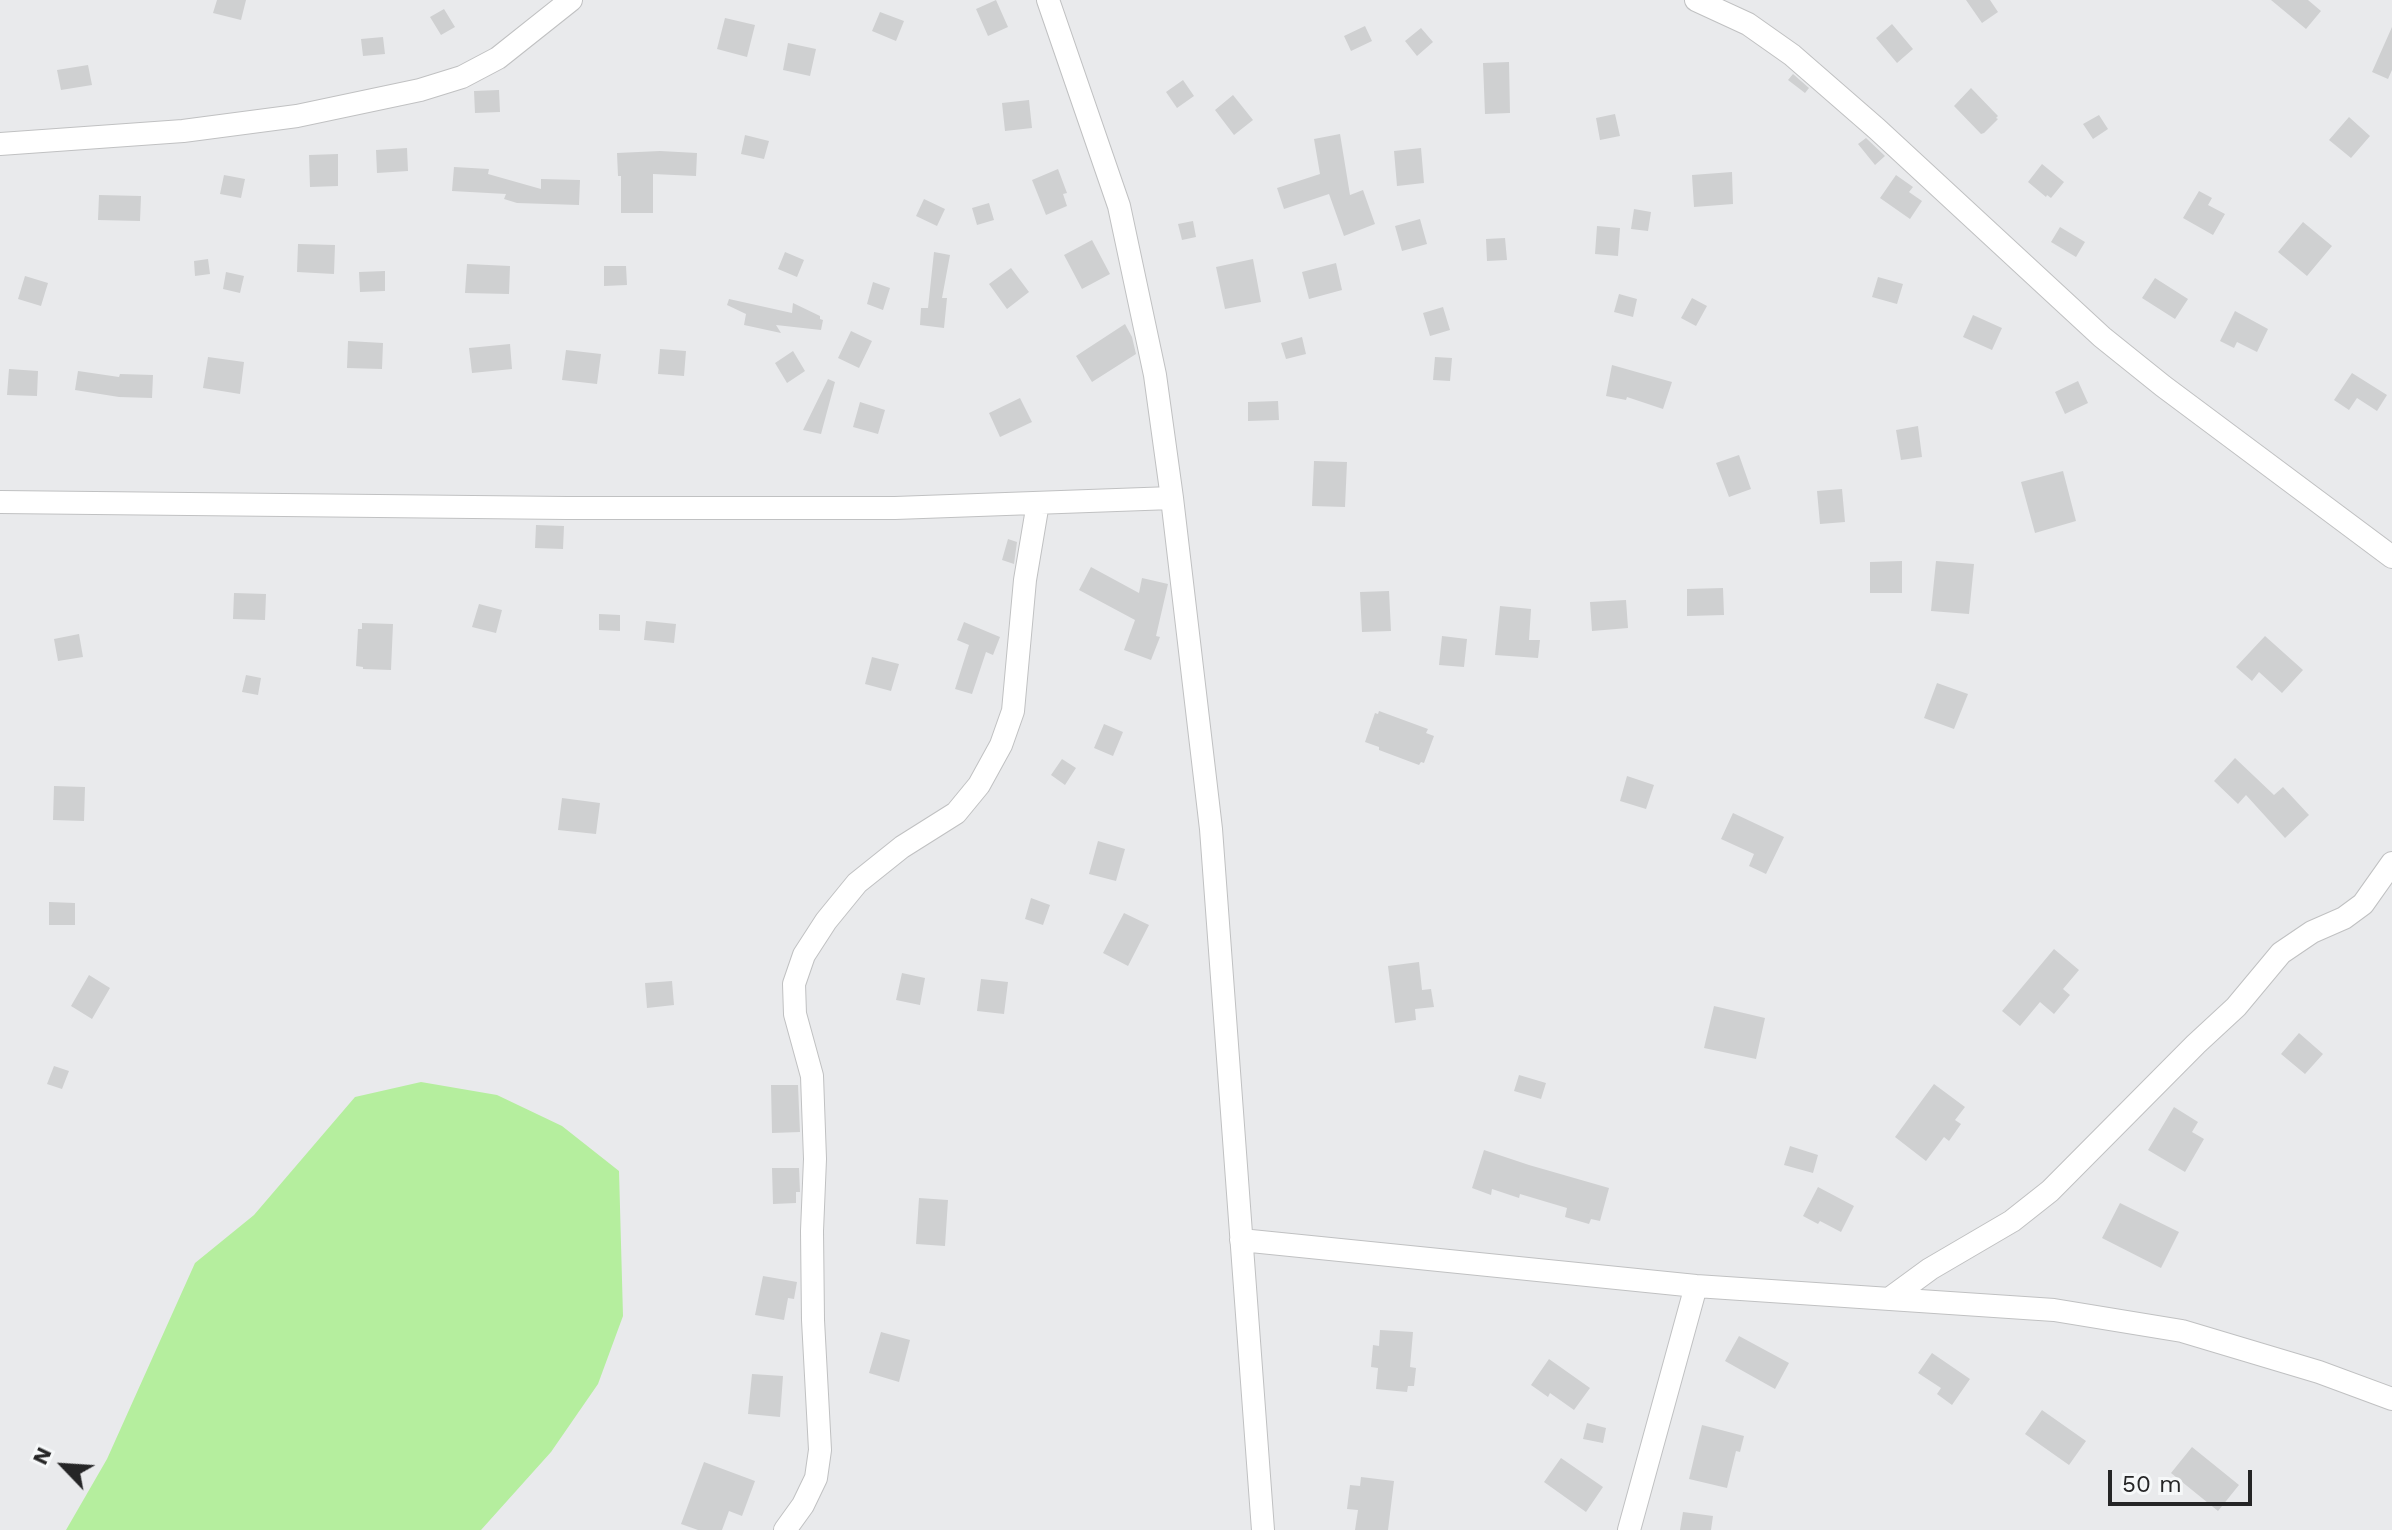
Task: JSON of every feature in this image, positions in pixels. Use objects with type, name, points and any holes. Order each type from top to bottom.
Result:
[{"type":"street","points":[[0,144],[183,131],[297,116],[420,90],[462,77],[498,58],[571,0]]},
{"type":"street","points":[[1048,0],[1119,206],[1155,375],[1211,829],[1263,1530]]},
{"type":"street","points":[[1696,0],[1748,24],[1792,55],[1877,129],[2102,337],[2392,557]]},
{"type":"street","points":[[0,502],[895,508],[1172,498]]},
{"type":"street","points":[[785,1530],[803,1505],[816,1478],[820,1450],[813,1320],[815,1159],[812,1076],[795,1014],[794,984],[804,955],[826,921],[857,883],[902,847],[956,813],[979,785],[1001,745],[1013,711],[1025,580],[1038,503]]},
{"type":"street","points":[[1889,1299],[1930,1269],[2012,1221],[2050,1191],[2236,1007],[2281,953],[2363,904],[2392,863]]},
{"type":"street","points":[[1241,1240],[1696,1286],[2054,1310],[2182,1331],[2319,1372],[2392,1399]]},
{"type":"street","points":[[1629,1530],[1696,1286]]},
{"type":"green space","points":[[421,1082],[497,1095],[562,1126],[619,1171],[623,1316],[598,1384],[551,1452],[481,1530],[66,1530],[107,1459],[195,1263],[254,1215],[355,1097]]},
{"type":"building","points":[[217,0],[246,0],[241,20],[213,13]]},
{"type":"building","points":[[996,0],[1008,27],[988,36],[976,9]]},
{"type":"building","points":[[1966,0],[1990,0],[1998,12],[1982,23]]},
{"type":"building","points":[[2271,0],[2308,0],[2321,11],[2306,29]]},
{"type":"building","points":[[444,9],[455,27],[441,35],[430,17]]},
{"type":"building","points":[[880,12],[904,21],[896,41],[872,31]]},
{"type":"building","points":[[725,18],[755,25],[747,57],[717,49]]},
{"type":"building","points":[[1892,24],[1913,49],[1897,63],[1876,38]]},
{"type":"building","points":[[1365,26],[1372,41],[1351,51],[1344,36]]},
{"type":"building","points":[[2392,27],[2392,70],[2388,79],[2372,72]]},
{"type":"building","points":[[1421,28],[1433,42],[1417,56],[1405,41]]},
{"type":"building","points":[[383,37],[385,54],[363,56],[361,39]]},
{"type":"building","points":[[788,43],[816,49],[810,76],[783,70]]},
{"type":"building","points":[[1509,62],[1510,113],[1485,114],[1483,63]]},
{"type":"building","points":[[88,65],[92,85],[61,90],[57,70]]},
{"type":"building","points":[[1793,74],[1809,88],[1805,93],[1788,80]]},
{"type":"building","points":[[1183,80],[1194,96],[1177,108],[1166,92]]},
{"type":"building","points":[[1971,88],[1998,116],[1981,134],[1954,106]]},
{"type":"building","points":[[499,90],[500,112],[475,113],[474,91]]},
{"type":"building","points":[[1233,95],[1253,120],[1234,135],[1215,110]]},
{"type":"building","points":[[1029,100],[1032,128],[1005,131],[1002,103]]},
{"type":"building","points":[[1615,114],[1620,136],[1600,140],[1596,118]]},
{"type":"building","points":[[2099,115],[2108,129],[2093,139],[2083,124]]},
{"type":"building","points":[[2349,117],[2370,136],[2351,158],[2329,140]]},
{"type":"building","points":[[1340,134],[1350,195],[1363,190],[1375,224],[1344,236],[1329,194],[1284,209],[1277,188],[1320,174],[1314,139]]},
{"type":"building","points":[[745,135],[769,141],[764,159],[741,154]]},
{"type":"building","points":[[1866,138],[1885,156],[1875,165],[1858,144]]},
{"type":"building","points":[[407,148],[408,171],[377,173],[376,150]]},
{"type":"building","points":[[1421,148],[1424,183],[1397,186],[1394,151]]},
{"type":"building","points":[[617,153],[697,153],[696,176],[653,174],[653,213],[621,213],[621,176],[618,176]]},
{"type":"building","points":[[338,154],[338,186],[310,187],[309,155]]},
{"type":"building","points":[[2042,164],[2064,182],[2051,198],[2028,182]]},
{"type":"building","points":[[454,167],[489,169],[488,174],[541,189],[541,179],[580,180],[579,205],[517,203],[504,199],[506,194],[452,191]]},
{"type":"building","points":[[1058,169],[1067,193],[1063,194],[1067,206],[1046,215],[1032,180]]},
{"type":"building","points":[[1732,172],[1733,204],[1694,207],[1692,175]]},
{"type":"building","points":[[224,175],[245,179],[241,198],[220,194]]},
{"type":"building","points":[[1896,175],[1913,187],[1909,192],[1922,201],[1910,219],[1880,198]]},
{"type":"building","points":[[2199,191],[2212,198],[2208,205],[2225,214],[2213,235],[2183,218]]},
{"type":"building","points":[[99,195],[141,196],[140,221],[98,220]]},
{"type":"building","points":[[924,199],[945,209],[937,226],[916,216]]},
{"type":"building","points":[[989,203],[994,220],[977,225],[972,208]]},
{"type":"building","points":[[1634,209],[1651,212],[1648,231],[1631,229]]},
{"type":"building","points":[[1420,219],[1427,244],[1402,251],[1395,226]]},
{"type":"building","points":[[1193,221],[1196,237],[1182,240],[1178,224]]},
{"type":"building","points":[[2303,222],[2332,246],[2307,276],[2278,252]]},
{"type":"building","points":[[1597,226],[1620,228],[1618,256],[1595,254]]},
{"type":"building","points":[[2060,227],[2085,242],[2076,257],[2051,242]]},
{"type":"building","points":[[1505,238],[1507,260],[1487,261],[1486,239]]},
{"type":"building","points":[[1092,240],[1110,274],[1082,289],[1064,255]]},
{"type":"building","points":[[298,244],[335,245],[334,274],[297,272]]},
{"type":"building","points":[[785,252],[804,260],[797,277],[778,269]]},
{"type":"building","points":[[934,252],[950,255],[942,298],[947,298],[944,328],[920,325],[921,308],[928,308]]},
{"type":"building","points":[[208,259],[210,274],[195,276],[194,261]]},
{"type":"building","points":[[1253,259],[1261,302],[1225,309],[1216,267]]},
{"type":"building","points":[[1336,263],[1342,290],[1309,299],[1302,272]]},
{"type":"building","points":[[467,264],[510,266],[509,294],[465,293]]},
{"type":"building","points":[[604,266],[626,266],[627,285],[604,286]]},
{"type":"building","points":[[1011,268],[1029,292],[1007,309],[989,284]]},
{"type":"building","points":[[385,271],[385,291],[360,292],[359,272]]},
{"type":"building","points":[[226,272],[244,276],[240,293],[223,289]]},
{"type":"building","points":[[25,276],[48,283],[41,306],[18,299]]},
{"type":"building","points":[[1878,277],[1903,284],[1897,304],[1872,297]]},
{"type":"building","points":[[2155,278],[2188,299],[2175,319],[2142,298]]},
{"type":"building","points":[[873,282],[890,288],[883,310],[867,304]]},
{"type":"building","points":[[1619,294],[1637,299],[1633,317],[1614,312]]},
{"type":"building","points":[[1692,298],[1707,306],[1696,326],[1681,318]]},
{"type":"building","points":[[729,299],[792,313],[793,303],[820,316],[823,320],[821,330],[776,325],[781,333],[744,325],[746,314],[727,305]]},
{"type":"building","points":[[1443,307],[1450,330],[1430,336],[1423,313]]},
{"type":"building","points":[[2235,311],[2268,329],[2257,352],[2237,342],[2234,348],[2220,341]]},
{"type":"building","points":[[1973,315],[2002,328],[1992,350],[1963,337]]},
{"type":"building","points":[[1125,324],[1136,354],[1092,382],[1076,356]]},
{"type":"building","points":[[851,331],[872,341],[859,368],[838,358]]},
{"type":"building","points":[[1302,337],[1306,354],[1286,359],[1281,343]]},
{"type":"building","points":[[348,341],[383,343],[382,369],[347,368]]},
{"type":"building","points":[[510,344],[512,369],[472,373],[469,348]]},
{"type":"building","points":[[660,349],[686,351],[684,376],[658,374]]},
{"type":"building","points":[[566,350],[601,354],[597,384],[562,380]]},
{"type":"building","points":[[793,351],[805,371],[787,383],[775,363]]},
{"type":"building","points":[[208,357],[244,362],[240,394],[203,388]]},
{"type":"building","points":[[1435,357],[1452,358],[1450,381],[1433,380]]},
{"type":"building","points":[[1612,365],[1672,382],[1663,409],[1627,397],[1626,400],[1606,396]]},
{"type":"building","points":[[9,369],[38,371],[37,396],[7,395]]},
{"type":"building","points":[[78,371],[119,377],[120,374],[153,375],[152,398],[119,397],[75,390]]},
{"type":"building","points":[[2352,373],[2387,395],[2377,411],[2357,398],[2349,410],[2334,400]]},
{"type":"building","points":[[828,379],[835,382],[821,434],[803,430]]},
{"type":"building","points":[[2078,381],[2088,403],[2065,414],[2055,392]]},
{"type":"building","points":[[1020,398],[1032,422],[1000,437],[989,413]]},
{"type":"building","points":[[1278,401],[1279,420],[1248,421],[1248,402]]},
{"type":"building","points":[[860,402],[885,410],[878,434],[853,427]]},
{"type":"building","points":[[1918,426],[1922,457],[1901,460],[1896,430]]},
{"type":"building","points":[[1739,455],[1751,489],[1729,497],[1716,463]]},
{"type":"building","points":[[1314,461],[1347,462],[1345,507],[1312,506]]},
{"type":"building","points":[[2063,471],[2076,521],[2035,533],[2021,482]]},
{"type":"building","points":[[1842,489],[1845,522],[1820,524],[1817,491]]},
{"type":"building","points":[[536,525],[564,526],[563,549],[535,548]]},
{"type":"building","points":[[1008,539],[1017,542],[1014,564],[1002,560]]},
{"type":"building","points":[[1902,561],[1902,593],[1870,593],[1870,562]]},
{"type":"building","points":[[1936,561],[1974,564],[1969,614],[1931,611]]},
{"type":"building","points":[[1091,567],[1139,593],[1142,578],[1168,584],[1156,636],[1160,637],[1151,660],[1124,650],[1135,620],[1079,590]]},
{"type":"building","points":[[1723,588],[1724,615],[1687,616],[1687,589]]},
{"type":"building","points":[[1389,591],[1391,631],[1362,632],[1360,592]]},
{"type":"building","points":[[234,593],[266,594],[265,620],[233,619]]},
{"type":"building","points":[[1626,600],[1628,628],[1592,631],[1590,602]]},
{"type":"building","points":[[479,604],[502,610],[496,633],[472,627]]},
{"type":"building","points":[[1500,606],[1531,609],[1529,640],[1540,640],[1538,658],[1495,655]]},
{"type":"building","points":[[599,614],[620,615],[620,631],[599,630]]},
{"type":"building","points":[[646,621],[676,624],[674,643],[644,640]]},
{"type":"building","points":[[964,622],[1000,637],[993,655],[986,652],[972,694],[955,689],[969,645],[957,640]]},
{"type":"building","points":[[362,623],[393,624],[391,670],[356,666],[358,629],[362,629]]},
{"type":"building","points":[[79,634],[83,657],[58,661],[54,639]]},
{"type":"building","points":[[1442,636],[1467,639],[1464,667],[1439,665]]},
{"type":"building","points":[[2265,636],[2303,670],[2282,693],[2259,672],[2252,681],[2236,667]]},
{"type":"building","points":[[872,657],[899,664],[891,691],[865,684]]},
{"type":"building","points":[[246,675],[261,678],[258,695],[242,692]]},
{"type":"building","points":[[1937,683],[1968,694],[1954,729],[1924,718]]},
{"type":"building","points":[[1379,711],[1428,729],[1426,733],[1434,736],[1424,763],[1419,765],[1365,742],[1375,713]]},
{"type":"building","points":[[1104,724],[1123,732],[1113,756],[1094,748]]},
{"type":"building","points":[[2235,758],[2274,795],[2283,787],[2309,815],[2285,838],[2246,795],[2238,804],[2214,781]]},
{"type":"building","points":[[1062,759],[1076,768],[1065,785],[1051,775]]},
{"type":"building","points":[[1627,776],[1654,785],[1646,809],[1620,801]]},
{"type":"building","points":[[54,786],[85,787],[84,821],[53,820]]},
{"type":"building","points":[[562,798],[600,803],[596,834],[558,830]]},
{"type":"building","points":[[1733,813],[1784,837],[1766,874],[1749,866],[1754,854],[1721,839]]},
{"type":"building","points":[[1098,841],[1125,849],[1116,881],[1089,874]]},
{"type":"building","points":[[1031,898],[1050,905],[1043,925],[1025,919]]},
{"type":"building","points":[[49,902],[75,903],[75,925],[49,925]]},
{"type":"building","points":[[1124,913],[1149,925],[1128,966],[1103,953]]},
{"type":"building","points":[[2054,949],[2079,970],[2063,989],[2070,995],[2054,1014],[2040,1002],[2020,1026],[2002,1011]]},
{"type":"building","points":[[1419,962],[1422,990],[1431,989],[1434,1007],[1415,1009],[1416,1020],[1395,1023],[1388,966]]},
{"type":"building","points":[[902,973],[925,978],[920,1005],[896,1000]]},
{"type":"building","points":[[89,975],[110,988],[92,1019],[71,1006]]},
{"type":"building","points":[[981,979],[1008,982],[1004,1014],[977,1011]]},
{"type":"building","points":[[672,981],[674,1005],[647,1008],[645,983]]},
{"type":"building","points":[[1714,1006],[1765,1018],[1756,1059],[1704,1048]]},
{"type":"building","points":[[2299,1033],[2323,1054],[2305,1074],[2281,1054]]},
{"type":"building","points":[[54,1066],[69,1071],[62,1089],[47,1084]]},
{"type":"building","points":[[1519,1075],[1546,1083],[1541,1099],[1514,1091]]},
{"type":"building","points":[[1934,1084],[1965,1107],[1955,1120],[1961,1124],[1949,1141],[1944,1137],[1926,1161],[1895,1137]]},
{"type":"building","points":[[771,1085],[798,1085],[800,1132],[772,1133]]},
{"type":"building","points":[[2174,1107],[2198,1122],[2192,1132],[2204,1139],[2185,1172],[2148,1150]]},
{"type":"building","points":[[1790,1146],[1818,1155],[1813,1173],[1784,1165]]},
{"type":"building","points":[[1484,1150],[1609,1188],[1600,1221],[1591,1219],[1589,1224],[1565,1217],[1567,1208],[1520,1194],[1519,1198],[1492,1189],[1491,1195],[1472,1188]]},
{"type":"building","points":[[772,1168],[799,1168],[800,1192],[796,1192],[796,1203],[773,1204]]},
{"type":"building","points":[[1818,1187],[1854,1206],[1841,1232],[1803,1216]]},
{"type":"building","points":[[919,1198],[948,1200],[945,1246],[916,1244]]},
{"type":"building","points":[[2120,1203],[2179,1232],[2161,1268],[2102,1238]]},
{"type":"building","points":[[763,1276],[797,1282],[794,1299],[788,1298],[784,1320],[755,1315]]},
{"type":"building","points":[[1380,1330],[1413,1332],[1410,1367],[1416,1368],[1414,1386],[1408,1386],[1407,1392],[1376,1389],[1378,1368],[1371,1367],[1373,1345],[1379,1346]]},
{"type":"building","points":[[881,1332],[910,1340],[899,1382],[869,1373]]},
{"type":"building","points":[[1739,1336],[1789,1363],[1775,1389],[1725,1361]]},
{"type":"building","points":[[1932,1353],[1970,1379],[1952,1405],[1937,1394],[1941,1388],[1918,1373]]},
{"type":"building","points":[[1549,1359],[1590,1388],[1574,1410],[1550,1393],[1548,1397],[1531,1385]]},
{"type":"building","points":[[752,1374],[783,1376],[780,1417],[748,1414]]},
{"type":"building","points":[[2042,1410],[2086,1441],[2069,1465],[2025,1434]]},
{"type":"building","points":[[1587,1423],[1606,1428],[1603,1443],[1583,1439]]},
{"type":"building","points":[[1702,1425],[1744,1436],[1740,1452],[1736,1451],[1727,1488],[1689,1479]]},
{"type":"building","points":[[2192,1447],[2239,1485],[2218,1511],[2171,1473]]},
{"type":"building","points":[[1561,1458],[1603,1487],[1586,1512],[1544,1482]]},
{"type":"building","points":[[704,1462],[755,1481],[742,1516],[729,1511],[722,1530],[698,1530],[681,1524]]},
{"type":"building","points":[[1361,1477],[1394,1481],[1388,1530],[1355,1530],[1358,1510],[1347,1509],[1350,1485],[1360,1486]]},
{"type":"building","points":[[1683,1512],[1713,1516],[1711,1530],[1680,1530]]}]
